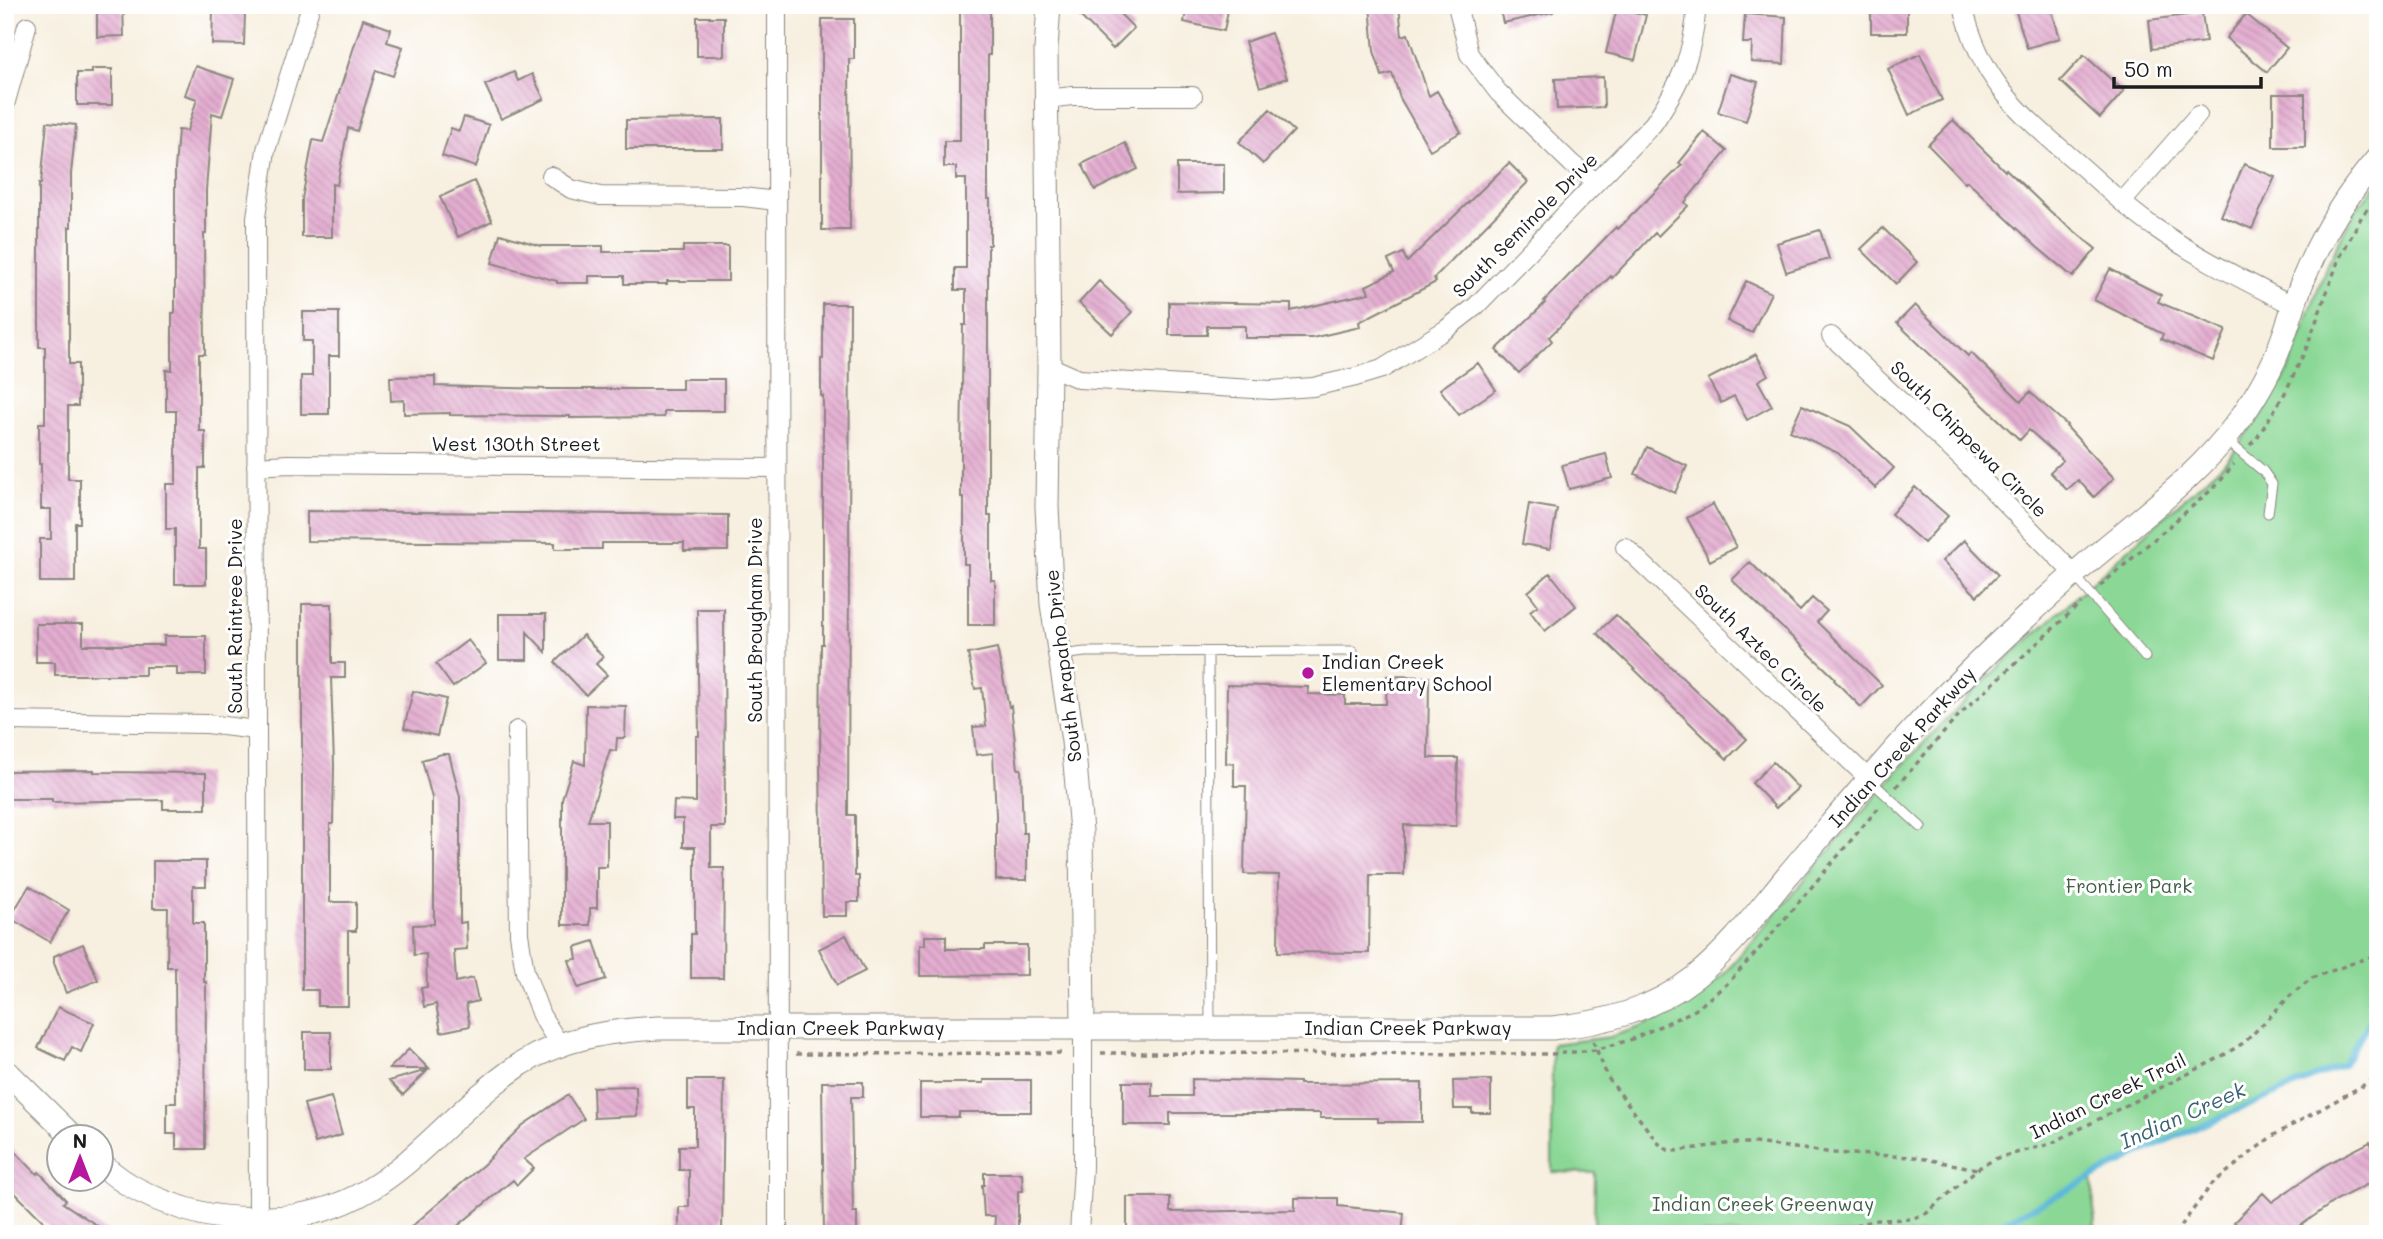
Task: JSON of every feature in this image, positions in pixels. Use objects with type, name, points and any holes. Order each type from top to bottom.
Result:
[{"type":"street","name":"South Raintree Drive","points":[[258,1226],[256,217],[266,150],[311,5]]},
{"type":"street","name":"South Brougham Drive","points":[[777,5],[778,1234]]},
{"type":"street","name":"South Arapaho Drive","points":[[1049,5],[1046,48],[1046,277],[1049,366],[1047,507],[1052,604],[1073,741],[1081,831],[1083,1167],[1079,1234]]},
{"type":"street","points":[[1457,5],[1469,54],[1498,92],[1572,164],[1596,182]]},
{"type":"street","name":"South Seminole Drive","points":[[1049,366],[1079,379],[1271,390],[1313,387],[1382,369],[1445,330],[1476,306],[1653,124],[1675,93],[1685,71],[1695,32],[1697,5]]},
{"type":"street","points":[[1963,5],[1975,45],[1998,87],[2023,116],[2151,226],[2204,259],[2294,306]]},
{"type":"street","points":[[5,106],[27,26]]},
{"type":"street","points":[[1047,99],[1072,96],[1193,96]]},
{"type":"street","points":[[2123,201],[2198,115]]},
{"type":"street","name":"Indian Creek Parkway","points":[[116,1178],[176,1207],[258,1226],[317,1214],[335,1208],[392,1175],[493,1085],[523,1063],[559,1044],[584,1036],[635,1029],[1552,1028],[1589,1024],[1617,1017],[1659,1000],[1696,976],[1729,946],[1869,779],[1943,698],[1998,644],[2208,457],[2241,418],[2263,381],[2280,346],[2306,273],[2333,218],[2354,186],[2378,158]]},
{"type":"street","points":[[551,176],[571,189],[600,197],[743,197],[776,201]]},
{"type":"street","name":"South Chippewa Circle","points":[[1832,336],[1965,462],[2074,575]]},
{"type":"street","name":"West 130th Street","points":[[256,467],[301,464],[776,468]]},
{"type":"street","name":"South Aztec Circle","points":[[1625,547],[1869,779]]},
{"type":"street","points":[[5,722],[207,724],[256,730]]},
{"type":"street","points":[[517,730],[519,934],[525,972],[541,1015],[559,1044]]},
{"type":"street","points":[[5,1070],[60,1124]]},
{"type":"lane","points":[[2224,438],[2263,471],[2272,484],[2268,513]]},
{"type":"lane","points":[[2074,575],[2145,657]]},
{"type":"lane","points":[[1059,656],[1085,652],[1353,651]]},
{"type":"lane","points":[[1208,652],[1210,1028]]},
{"type":"lane","points":[[1869,779],[1921,827]]},
{"type":"path","points":[[777,1054],[1552,1054],[1595,1050],[1630,1040],[1677,1020],[1695,1010],[1728,983],[1960,714],[2091,594],[2217,485],[2257,438],[2285,393],[2306,349],[2339,259],[2362,216],[2378,195]]},
{"type":"path","name":"Indian Creek Trail","points":[[1838,1234],[1854,1225],[1878,1220],[1911,1219],[1927,1213],[1977,1168],[1997,1158],[2050,1144],[2219,1058],[2245,1042],[2294,992],[2312,978],[2378,954]]},
{"type":"path","points":[[1589,1024],[1595,1050],[1608,1078],[1658,1143],[1668,1150],[1755,1143],[1834,1153],[1915,1157],[1977,1168]]},
{"type":"path","points":[[2175,1234],[2211,1184],[2271,1137],[2378,1077]]},
{"type":"green space","name":"Frontier Park","points":[[2378,183],[2378,1008],[2343,1065],[2156,1145],[2092,1177],[2095,1228],[2086,1234],[1594,1234],[1595,1173],[1552,1172],[1552,1044],[1610,1037],[1643,1026],[1686,1005],[1722,976],[1899,769],[1961,704],[2226,461],[2264,412],[2287,374],[2327,264],[2356,209]]},
{"type":"building","points":[[97,5],[123,5],[124,36],[97,37]]},
{"type":"building","points":[[1091,5],[1111,5],[1134,28],[1113,49],[1080,16]]},
{"type":"building","points":[[1187,5],[1229,5],[1224,31],[1184,22]]},
{"type":"building","points":[[1370,5],[1399,5],[1402,36],[1408,34],[1429,96],[1437,91],[1461,132],[1430,150],[1400,98],[1392,73],[1382,76],[1374,51]]},
{"type":"building","points":[[1499,5],[1553,5],[1553,12],[1503,23]]},
{"type":"building","points":[[1871,5],[1907,5],[1907,33],[1871,33]]},
{"type":"building","points":[[2014,5],[2050,5],[2060,38],[2027,48]]},
{"type":"building","points":[[1617,8],[1646,15],[1635,60],[1606,53]]},
{"type":"building","points":[[213,11],[245,12],[244,45],[212,44]]},
{"type":"building","points":[[960,11],[990,11],[988,516],[991,516],[991,580],[995,580],[995,625],[968,625],[968,564],[964,564],[961,452],[966,290],[955,290],[955,268],[966,268],[966,179],[956,179],[956,167],[944,167],[944,141],[960,141]]},
{"type":"building","points":[[2202,13],[2206,42],[2152,49],[2149,20]]},
{"type":"building","points":[[1745,14],[1786,17],[1784,64],[1751,62],[1752,43],[1743,43]]},
{"type":"building","points":[[2246,14],[2287,48],[2267,72],[2226,38]]},
{"type":"building","points":[[697,17],[724,17],[724,56],[697,56]]},
{"type":"building","points":[[363,19],[391,29],[387,42],[403,47],[393,76],[376,70],[357,131],[348,128],[337,185],[332,184],[332,237],[302,237],[302,199],[313,140],[323,142]]},
{"type":"building","points":[[822,19],[854,19],[854,59],[849,59],[850,230],[822,230]]},
{"type":"building","points":[[1271,33],[1287,78],[1260,87],[1245,42]]},
{"type":"building","points":[[1920,54],[1942,100],[1909,115],[1888,69]]},
{"type":"building","points":[[2084,55],[2124,91],[2100,118],[2060,81]]},
{"type":"building","points":[[195,66],[234,79],[222,116],[212,113],[206,190],[205,354],[199,354],[199,431],[205,431],[205,468],[199,468],[199,549],[206,549],[206,584],[175,584],[175,529],[166,529],[166,484],[176,484],[176,411],[166,411],[166,370],[172,370],[172,313],[175,313],[175,169],[178,130],[187,131],[197,99],[185,95]]},
{"type":"building","points":[[92,69],[112,69],[112,105],[77,105],[77,73],[92,73]]},
{"type":"building","points":[[514,72],[518,81],[532,74],[544,99],[501,119],[485,85]]},
{"type":"building","points":[[1730,74],[1758,82],[1746,121],[1718,112]]},
{"type":"building","points":[[1603,77],[1604,107],[1557,109],[1555,79]]},
{"type":"building","points":[[2273,94],[2305,94],[2305,147],[2273,147]]},
{"type":"building","points":[[1270,109],[1294,131],[1263,164],[1239,142]]},
{"type":"building","points":[[464,117],[489,125],[476,167],[442,156],[451,128],[459,131]]},
{"type":"building","points":[[723,119],[723,149],[626,149],[626,120]]},
{"type":"building","points":[[1953,120],[2005,171],[2006,169],[2051,212],[2096,249],[2073,277],[1967,181],[1965,183],[1928,145]]},
{"type":"building","points":[[47,122],[76,125],[69,227],[69,364],[78,364],[78,406],[68,406],[68,479],[80,479],[80,523],[75,523],[75,582],[40,582],[40,539],[51,539],[51,509],[41,509],[39,464],[39,423],[45,423],[45,347],[39,347],[39,184]]},
{"type":"building","points":[[1704,132],[1727,151],[1685,202],[1688,206],[1658,236],[1655,233],[1549,337],[1552,341],[1519,373],[1496,350],[1545,303],[1616,227],[1618,229],[1682,165],[1679,163]]},
{"type":"building","points":[[1125,143],[1138,169],[1095,190],[1082,164]]},
{"type":"building","points":[[1509,163],[1528,182],[1434,278],[1436,282],[1359,322],[1360,327],[1312,338],[1245,338],[1245,326],[1207,326],[1207,335],[1169,335],[1169,302],[1291,304],[1291,311],[1369,293],[1366,286],[1394,272],[1388,260],[1403,253],[1407,262]]},
{"type":"building","points":[[1177,164],[1224,164],[1224,193],[1177,194]]},
{"type":"building","points":[[2244,164],[2275,177],[2252,229],[2221,216]]},
{"type":"building","points":[[474,181],[492,221],[458,237],[440,197]]},
{"type":"building","points":[[1883,228],[1917,262],[1896,284],[1861,249]]},
{"type":"building","points":[[1820,230],[1829,259],[1786,272],[1777,243]]},
{"type":"building","points":[[500,234],[541,246],[603,246],[603,252],[683,252],[683,246],[728,246],[728,281],[624,284],[624,276],[589,276],[589,283],[557,283],[492,263]]},
{"type":"building","points":[[2110,269],[2161,295],[2158,302],[2226,330],[2213,361],[2161,339],[2163,334],[2094,300]]},
{"type":"building","points":[[1099,281],[1132,312],[1112,334],[1079,303]]},
{"type":"building","points":[[1746,281],[1771,293],[1752,333],[1727,321]]},
{"type":"building","points":[[823,304],[850,304],[848,815],[855,815],[855,876],[859,876],[859,902],[847,902],[847,916],[822,916],[820,759],[823,644]]},
{"type":"building","points":[[1915,305],[1968,356],[1971,353],[2021,401],[2030,392],[2067,425],[2114,478],[2094,497],[2078,480],[2067,490],[2050,472],[2063,460],[2029,430],[2020,440],[1897,323]]},
{"type":"building","points":[[303,312],[339,312],[339,356],[329,356],[329,414],[301,414],[301,376],[312,376],[312,341],[303,341]]},
{"type":"building","points":[[1756,354],[1768,375],[1758,381],[1772,406],[1747,420],[1734,396],[1721,403],[1708,379]]},
{"type":"building","points":[[1478,363],[1496,390],[1459,415],[1440,389]]},
{"type":"building","points":[[435,376],[435,386],[550,389],[682,389],[682,379],[724,379],[724,411],[664,411],[664,417],[570,418],[450,413],[404,414],[404,400],[391,401],[390,377]]},
{"type":"building","points":[[1802,405],[1850,426],[1894,468],[1875,488],[1838,453],[1790,431]]},
{"type":"building","points":[[1647,447],[1687,466],[1675,493],[1635,474]]},
{"type":"building","points":[[1606,454],[1612,478],[1569,489],[1562,465]]},
{"type":"building","points":[[1915,487],[1948,516],[1924,543],[1891,514]]},
{"type":"building","points":[[1529,504],[1557,509],[1550,549],[1522,544]]},
{"type":"building","points":[[1713,504],[1736,547],[1710,561],[1687,518]]},
{"type":"building","points":[[307,511],[728,515],[728,551],[684,551],[684,543],[602,543],[602,549],[555,549],[555,543],[307,541]]},
{"type":"building","points":[[1964,540],[1998,575],[1977,596],[1942,561]]},
{"type":"building","points":[[1750,562],[1800,611],[1812,598],[1827,611],[1817,622],[1882,685],[1861,707],[1835,678],[1732,580]]},
{"type":"building","points":[[1550,573],[1576,606],[1545,631],[1530,611],[1538,605],[1528,592]]},
{"type":"building","points":[[302,604],[332,604],[332,663],[345,663],[345,678],[331,678],[334,765],[333,824],[330,824],[330,902],[356,902],[356,931],[348,931],[348,1006],[318,1006],[318,990],[302,990]]},
{"type":"building","points":[[697,609],[724,609],[725,827],[711,827],[711,868],[724,868],[723,978],[691,978],[691,934],[695,934],[695,847],[683,847],[683,819],[673,819],[674,801],[696,802],[696,736],[699,736]]},
{"type":"building","points":[[499,614],[546,614],[546,652],[527,632],[527,660],[499,660]]},
{"type":"building","points":[[1616,615],[1747,739],[1727,759],[1597,633]]},
{"type":"building","points":[[36,624],[83,624],[83,645],[164,645],[164,636],[206,636],[206,675],[177,675],[177,667],[145,667],[145,675],[55,675],[55,662],[36,662]]},
{"type":"building","points":[[583,635],[603,657],[596,664],[607,675],[586,695],[555,662]]},
{"type":"building","points":[[468,640],[486,663],[453,687],[436,664]]},
{"type":"building","points":[[997,648],[1009,707],[1011,706],[1018,769],[1021,769],[1023,833],[1027,833],[1027,880],[996,880],[993,753],[976,755],[973,727],[986,726],[982,688],[975,689],[968,654]]},
{"type":"building","points":[[1387,676],[1429,677],[1428,758],[1458,758],[1456,826],[1404,825],[1404,875],[1370,875],[1369,953],[1278,952],[1279,875],[1244,874],[1246,786],[1234,786],[1234,764],[1226,763],[1227,685],[1308,687],[1308,694],[1345,695],[1345,704],[1386,704]]},
{"type":"building","points":[[413,691],[446,699],[437,736],[404,728]]},
{"type":"building","points":[[586,705],[626,706],[625,738],[617,738],[616,751],[610,750],[588,821],[607,821],[607,867],[597,867],[597,908],[590,908],[590,925],[562,925],[562,799],[574,761],[585,765]]},
{"type":"building","points":[[449,754],[460,797],[460,923],[466,922],[467,949],[454,950],[456,982],[473,978],[478,1001],[466,1004],[470,1026],[441,1032],[436,1004],[424,1007],[421,988],[427,987],[426,954],[414,955],[413,925],[434,924],[432,798],[422,760]]},
{"type":"building","points":[[1773,762],[1798,788],[1776,808],[1752,783]]},
{"type":"building","points":[[5,771],[206,773],[206,809],[163,809],[163,800],[52,802],[52,799],[5,799]]},
{"type":"building","points":[[153,861],[206,861],[206,886],[193,886],[193,923],[204,923],[205,1149],[176,1149],[176,1134],[167,1134],[167,1103],[176,1103],[175,967],[167,967],[168,908],[153,908]]},
{"type":"building","points":[[29,886],[69,910],[50,942],[10,918]]},
{"type":"building","points":[[846,935],[865,971],[837,985],[819,949]]},
{"type":"building","points":[[925,936],[946,936],[946,949],[1027,945],[1027,975],[920,976],[920,945],[925,945]]},
{"type":"building","points":[[594,941],[606,979],[578,988],[569,960],[577,959],[575,947]]},
{"type":"building","points":[[83,944],[98,980],[66,993],[54,963],[54,956]]},
{"type":"building","points":[[58,1007],[94,1023],[81,1052],[72,1047],[65,1061],[38,1048]]},
{"type":"building","points":[[304,1032],[331,1032],[331,1069],[304,1069]]},
{"type":"building","points":[[409,1049],[429,1069],[389,1069]]},
{"type":"building","points":[[428,1070],[403,1095],[389,1081]]},
{"type":"building","points":[[1192,1079],[1299,1084],[1422,1083],[1422,1122],[1378,1122],[1378,1118],[1320,1118],[1320,1113],[1170,1113],[1170,1125],[1123,1125],[1123,1082],[1152,1082],[1152,1096],[1192,1096]]},
{"type":"building","points":[[688,1080],[724,1080],[722,1234],[679,1234],[679,1207],[689,1207],[689,1170],[679,1170],[679,1146],[695,1146],[695,1109],[688,1109]]},
{"type":"building","points":[[984,1080],[1031,1080],[1031,1112],[959,1112],[959,1117],[920,1117],[920,1083],[984,1083]]},
{"type":"building","points":[[1491,1080],[1491,1113],[1454,1109],[1453,1081]]},
{"type":"building","points":[[822,1082],[863,1082],[863,1097],[851,1097],[853,1212],[857,1212],[857,1234],[824,1234]]},
{"type":"building","points":[[636,1086],[637,1116],[594,1118],[593,1087]]},
{"type":"building","points":[[568,1095],[584,1119],[524,1159],[534,1168],[517,1185],[513,1180],[448,1234],[403,1234],[491,1158],[523,1125]]},
{"type":"building","points":[[331,1097],[342,1135],[315,1143],[304,1104]]},
{"type":"building","points":[[5,1141],[37,1174],[39,1172],[46,1179],[46,1194],[60,1194],[66,1200],[63,1203],[110,1234],[56,1234],[5,1183]]},
{"type":"building","points":[[2370,1142],[2378,1156],[2378,1179],[2336,1200],[2289,1234],[2246,1234],[2234,1222],[2263,1193],[2272,1202],[2327,1164]]},
{"type":"building","points":[[984,1173],[1022,1173],[1023,1191],[1018,1191],[1018,1234],[994,1234],[995,1216],[984,1216]]},
{"type":"building","points":[[1127,1197],[1170,1197],[1170,1212],[1295,1210],[1295,1198],[1338,1198],[1338,1206],[1404,1213],[1402,1234],[1127,1234]]},
{"type":"waterway","name":"Indian Creek","points":[[1980,1234],[2156,1145],[2343,1065],[2378,1008]]},
{"type":"place","name":"Indian Creek Elementary School","points":[[1308,673]]},
{"type":"park label","name":"Indian Creek Greenway","points":[[1763,1204]]}]
